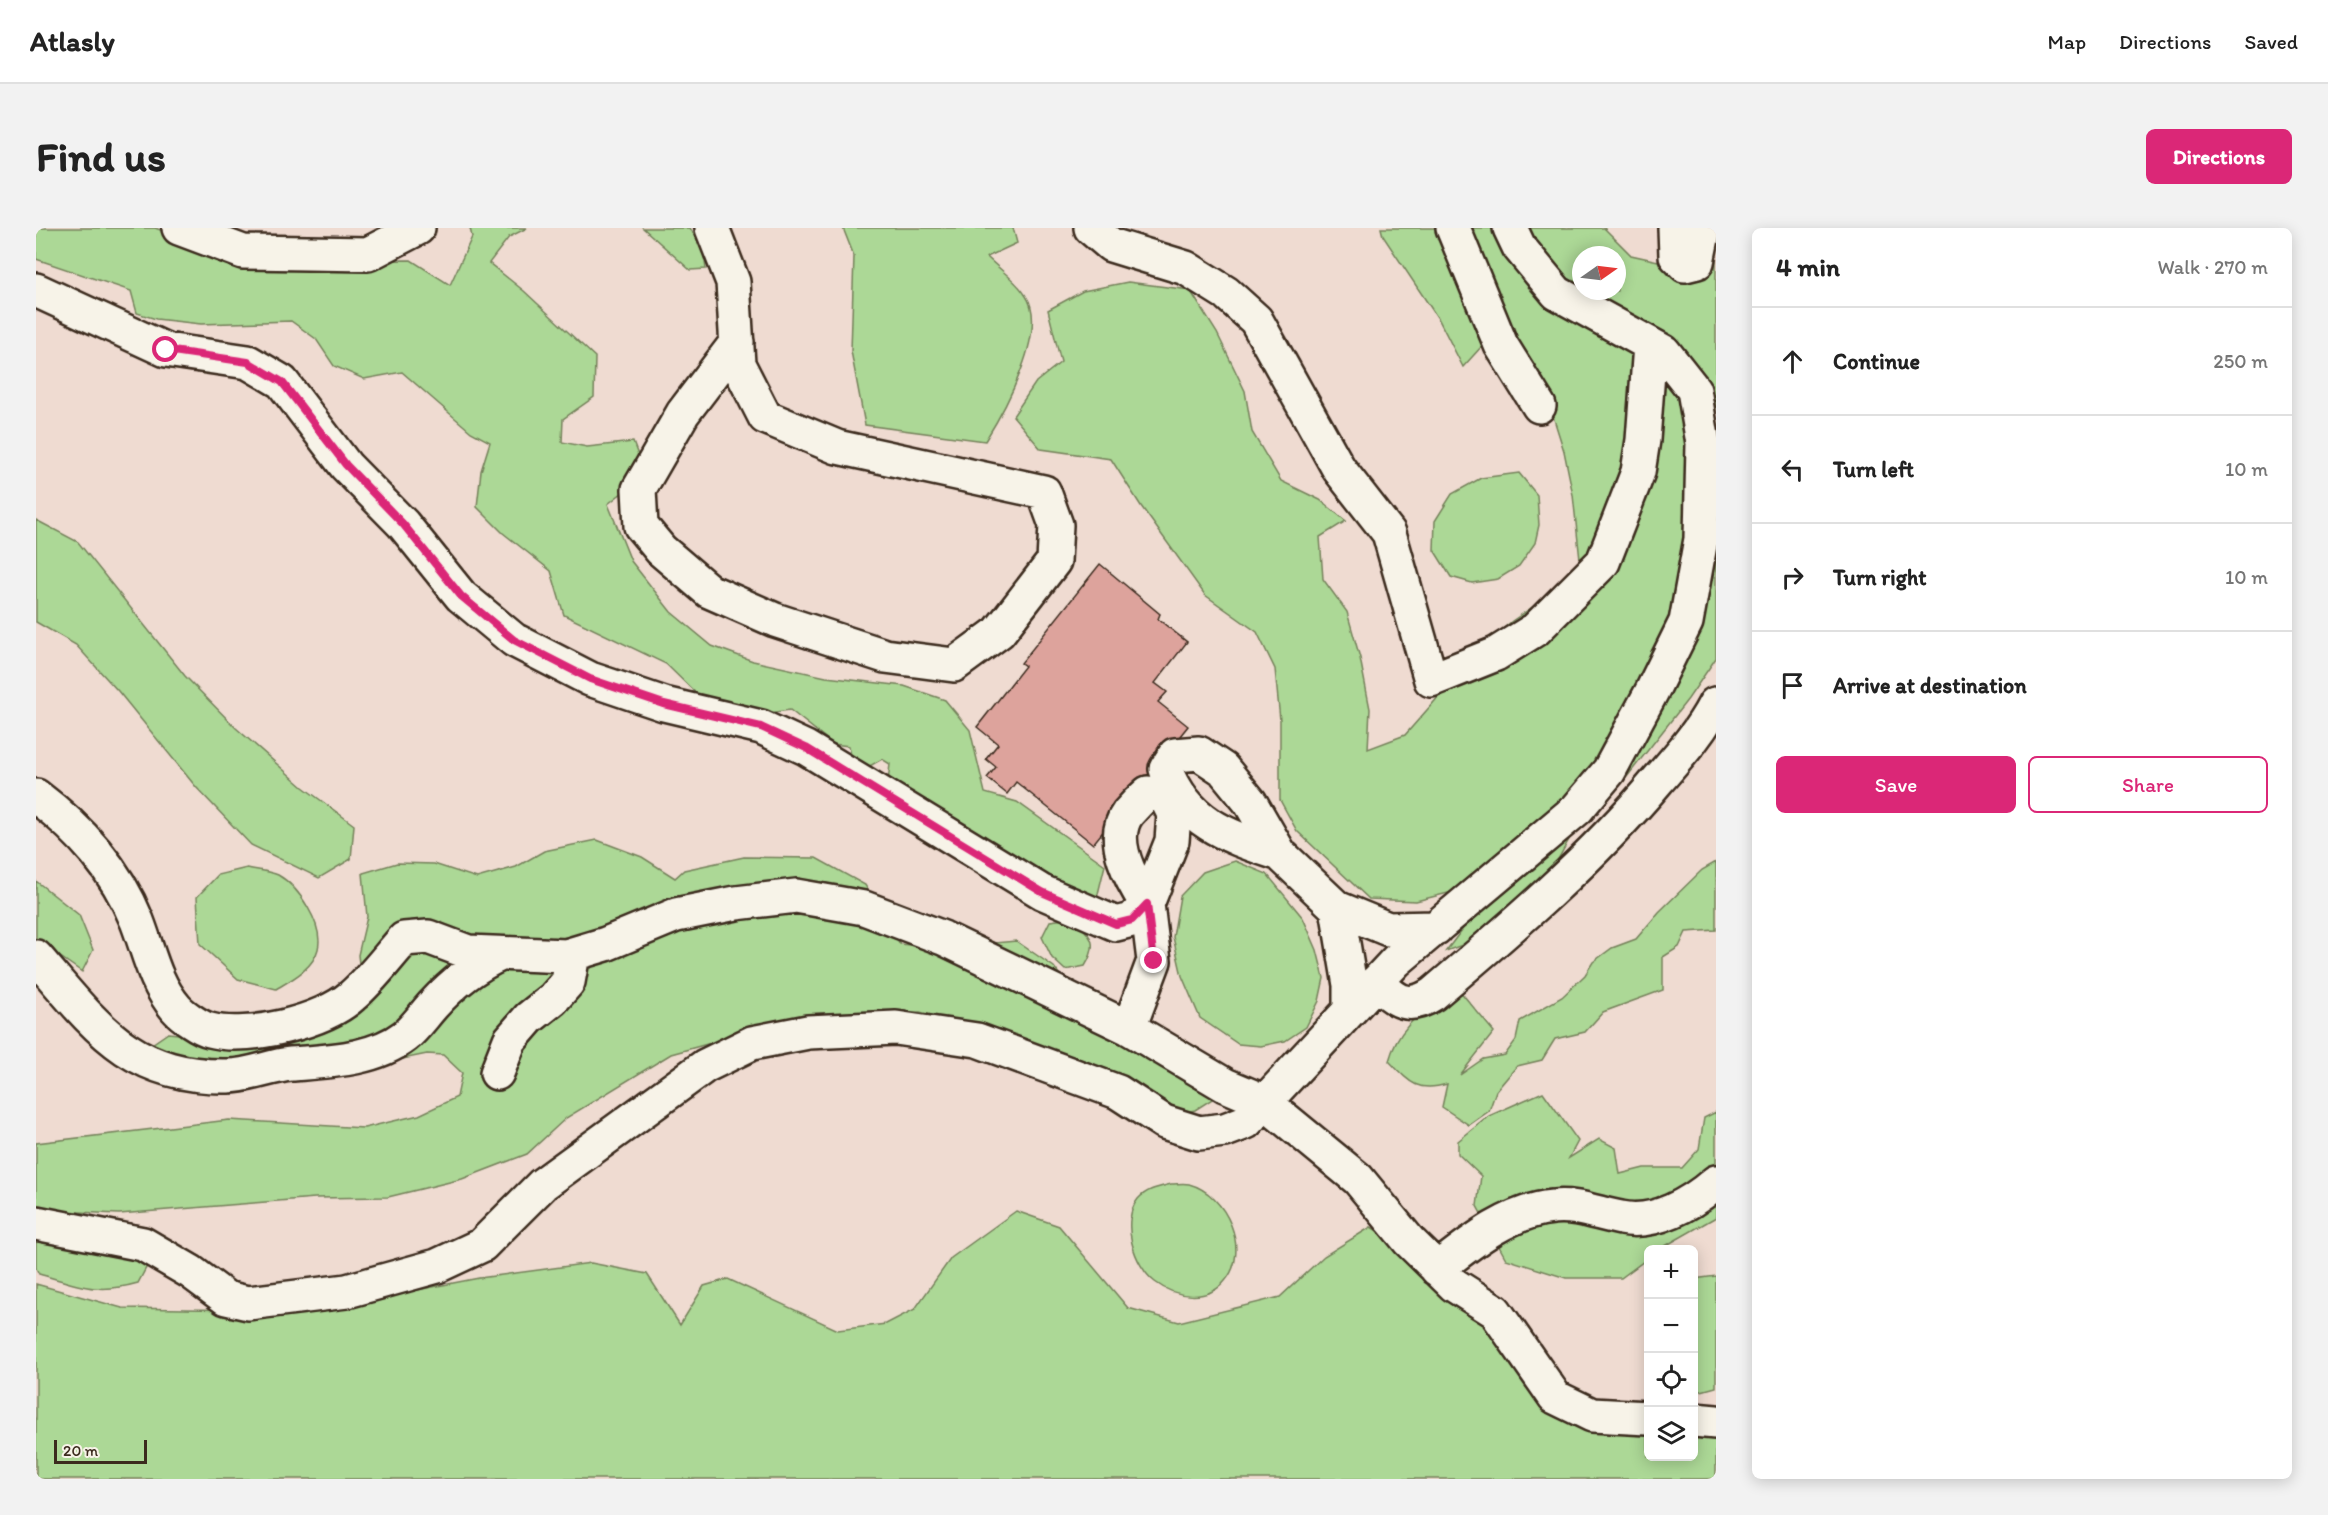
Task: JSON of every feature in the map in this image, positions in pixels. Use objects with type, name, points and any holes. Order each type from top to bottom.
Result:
[{"type":"street","points":[[179,228],[243,252],[368,254],[418,228]]},
{"type":"street","points":[[712,228],[733,282],[737,342],[738,364],[765,417],[837,447],[1044,492],[1056,525],[1054,561],[999,632],[954,664],[885,656],[775,620],[709,591],[661,550],[640,526],[639,489],[683,413],[737,342]]},
{"type":"street","points":[[1090,228],[1111,245],[1186,268],[1226,293],[1256,320],[1339,469],[1389,533],[1431,680],[1496,654],[1536,629],[1603,562],[1638,472],[1643,440],[1650,345]]},
{"type":"street","points":[[1453,228],[1501,345],[1539,406]]},
{"type":"street","points":[[36,1223],[143,1244],[191,1272],[226,1298],[248,1303],[347,1291],[437,1266],[482,1245],[543,1184],[705,1066],[752,1043],[808,1032],[896,1028],[977,1040],[1118,1092],[1164,1122],[1199,1133],[1225,1130],[1246,1122],[1263,1101],[1396,961],[1577,809],[1609,771],[1686,622],[1701,539],[1703,443],[1694,390],[1664,352],[1557,293],[1519,247],[1510,228]]},
{"type":"street","points":[[1675,228],[1676,256],[1685,265],[1697,262],[1704,228]]},
{"type":"street","points":[[36,290],[166,350],[248,362],[282,382],[346,465],[403,524],[461,596],[514,640],[590,679],[664,704],[761,727],[797,744],[1042,892],[1116,924],[1132,920],[1147,904],[1154,961],[1129,1028]]},
{"type":"street","points":[[1513,862],[1531,864],[1566,852],[1602,823],[1693,716],[1716,704]]},
{"type":"street","points":[[1376,982],[1398,1001],[1421,1002],[1433,994],[1529,912],[1621,824],[1704,726],[1716,704]]},
{"type":"street","points":[[36,796],[64,817],[113,872],[137,921],[156,980],[177,1010],[208,1030],[246,1034],[324,1015],[352,997],[404,939],[428,937],[468,952],[566,956],[606,944],[676,915],[736,903],[796,896],[864,908],[943,938],[1129,1028],[1225,1085],[1263,1101],[1358,1179],[1409,1241],[1454,1285],[1495,1311],[1556,1397],[1592,1415],[1644,1418]]},
{"type":"street","points":[[1280,854],[1337,908],[1388,929],[1436,928]]},
{"type":"street","points":[[1337,908],[1350,985],[1350,1009]]},
{"type":"street","points":[[448,945],[460,955],[463,965],[460,978]]},
{"type":"street","points":[[36,957],[74,1001],[117,1044],[151,1065],[186,1075],[231,1076],[285,1065],[337,1060],[372,1052],[405,1036],[460,978],[482,963],[501,954]]},
{"type":"street","points":[[497,1072],[510,1040],[528,1018],[552,999],[568,982],[573,954]]},
{"type":"street","points":[[1437,1269],[1478,1236],[1505,1222],[1543,1209],[1579,1208],[1622,1218],[1645,1220],[1672,1212],[1716,1182]]},
{"type":"street","points":[[1698,1420],[1716,1422]]},
{"type":"green space","points":[[36,228],[155,228],[245,261],[411,260],[450,285],[472,237],[470,228],[527,228],[509,237],[489,263],[524,291],[595,357],[594,397],[563,419],[562,442],[587,447],[633,442],[642,466],[628,488],[608,504],[631,561],[671,612],[712,646],[753,661],[826,677],[904,686],[945,700],[970,730],[985,793],[1017,802],[1105,865],[1097,898],[1087,903],[888,782],[890,764],[882,759],[868,767],[853,765],[849,746],[833,744],[790,710],[754,715],[704,701],[666,664],[564,615],[551,571],[503,533],[477,507],[481,471],[490,442],[471,432],[402,372],[364,379],[334,366],[316,339],[291,321],[201,324],[156,319],[137,313],[131,291],[36,259]]},
{"type":"green space","points":[[643,228],[690,228],[703,248],[706,269],[690,270]]},
{"type":"green space","points":[[843,228],[1013,228],[1017,243],[987,257],[1013,280],[1026,296],[1032,310],[1032,328],[1021,370],[1003,410],[985,441],[865,425],[851,351],[854,256]]},
{"type":"green space","points":[[1381,228],[1447,228],[1492,335],[1463,367],[1439,320],[1383,236]]},
{"type":"green space","points":[[1461,228],[1604,228],[1622,246],[1572,246],[1572,300],[1626,300],[1626,250],[1631,255],[1667,263],[1716,233],[1716,658],[1688,699],[1623,782],[1576,827],[1541,890],[1487,936],[1446,951],[1483,902],[1468,888],[1416,901],[1369,899],[1297,831],[1280,800],[1280,720],[1275,669],[1257,632],[1205,595],[1141,506],[1111,459],[1041,449],[1013,416],[1036,382],[1061,362],[1048,310],[1083,291],[1128,282],[1190,290],[1217,333],[1245,391],[1252,432],[1281,481],[1320,500],[1346,521],[1320,537],[1323,579],[1347,612],[1360,658],[1370,709],[1368,749],[1405,735],[1483,646],[1512,621],[1550,595],[1584,597],[1573,495],[1564,451],[1547,397],[1511,351]]},
{"type":"green space","points":[[1519,473],[1537,495],[1539,525],[1535,543],[1519,566],[1498,579],[1472,583],[1451,577],[1434,550],[1435,521],[1452,494],[1481,478]]},
{"type":"green space","points":[[36,520],[78,542],[185,676],[236,728],[303,787],[354,825],[351,859],[319,878],[251,845],[196,787],[118,691],[76,645],[36,622]]},
{"type":"green space","points":[[597,840],[642,857],[675,878],[684,870],[744,857],[816,858],[865,885],[900,944],[940,948],[1016,941],[1054,967],[1097,1026],[1204,1055],[1214,1098],[1195,1110],[1173,1115],[950,1020],[920,1012],[836,1014],[751,1032],[671,1054],[566,1118],[527,1154],[462,1179],[388,1197],[315,1198],[119,1214],[36,1210],[36,1143],[229,1120],[364,1128],[419,1115],[457,1097],[462,1073],[443,1055],[427,1054],[334,1073],[136,1071],[92,1044],[62,1011],[127,1061],[168,1033],[252,1041],[363,997],[358,955],[367,917],[363,873],[397,863],[434,864],[477,878],[516,867],[544,851]]},
{"type":"green space","points":[[1235,861],[1267,874],[1303,918],[1317,950],[1324,978],[1319,1001],[1306,1027],[1285,1041],[1261,1046],[1238,1044],[1200,1018],[1182,976],[1173,937],[1180,896],[1203,872]]},
{"type":"green space","points":[[1716,862],[1716,930],[1686,932],[1679,947],[1663,957],[1663,990],[1603,1012],[1585,1032],[1555,1039],[1542,1060],[1517,1066],[1496,1091],[1489,1111],[1469,1125],[1442,1107],[1447,1084],[1428,1087],[1414,1084],[1389,1061],[1405,1029],[1449,990],[1459,990],[1494,1032],[1460,1075],[1483,1059],[1505,1055],[1516,1040],[1520,1021],[1562,997],[1585,975],[1593,962],[1612,948],[1636,939],[1659,912],[1702,870]]},
{"type":"green space","points":[[247,868],[275,874],[286,880],[308,907],[317,929],[318,949],[311,962],[301,973],[276,989],[238,979],[200,944],[197,897],[218,875]]},
{"type":"green space","points":[[36,881],[79,915],[93,950],[82,972],[36,940]]},
{"type":"green space","points":[[1073,918],[1091,939],[1092,950],[1085,966],[1065,970],[1052,958],[1042,937],[1050,921]]},
{"type":"green space","points":[[1543,1092],[1578,1141],[1569,1158],[1599,1139],[1616,1148],[1620,1174],[1644,1168],[1682,1168],[1699,1149],[1704,1118],[1716,1112],[1716,1217],[1667,1245],[1644,1245],[1644,1261],[1621,1278],[1566,1278],[1506,1259],[1477,1206],[1481,1176],[1458,1154],[1458,1141],[1489,1116]]},
{"type":"green space","points":[[1171,1184],[1189,1184],[1203,1190],[1224,1211],[1231,1225],[1236,1255],[1232,1269],[1218,1288],[1201,1295],[1172,1292],[1155,1282],[1141,1265],[1132,1243],[1130,1219],[1138,1199],[1153,1189]]},
{"type":"green space","points":[[1016,1211],[1059,1226],[1128,1308],[1179,1322],[1280,1297],[1324,1256],[1371,1227],[1397,1243],[1508,1345],[1555,1414],[1644,1427],[1644,1461],[1698,1461],[1698,1430],[1716,1431],[1716,1479],[36,1479],[36,1284],[122,1308],[309,1311],[479,1278],[591,1263],[647,1274],[680,1325],[704,1286],[728,1279],[838,1330],[886,1324],[915,1309],[951,1258]]},
{"type":"green space","points":[[36,1236],[134,1250],[147,1266],[138,1283],[110,1288],[76,1285],[39,1274],[36,1268]]},
{"type":"green space","points":[[1716,1276],[1716,1387],[1698,1392],[1698,1299],[1698,1278]]},
{"type":"building","points":[[1100,564],[1160,614],[1158,619],[1187,642],[1155,683],[1167,692],[1158,702],[1188,726],[1093,844],[1016,782],[1007,794],[987,778],[996,767],[986,759],[998,744],[977,727],[1025,666],[1021,663]]},
{"type":"route","points":[[166,350],[248,362],[282,382],[346,465],[403,524],[461,596],[514,640],[590,679],[664,704],[761,727],[806,748],[1042,892],[1116,924],[1132,920],[1147,904],[1154,961]]}]
